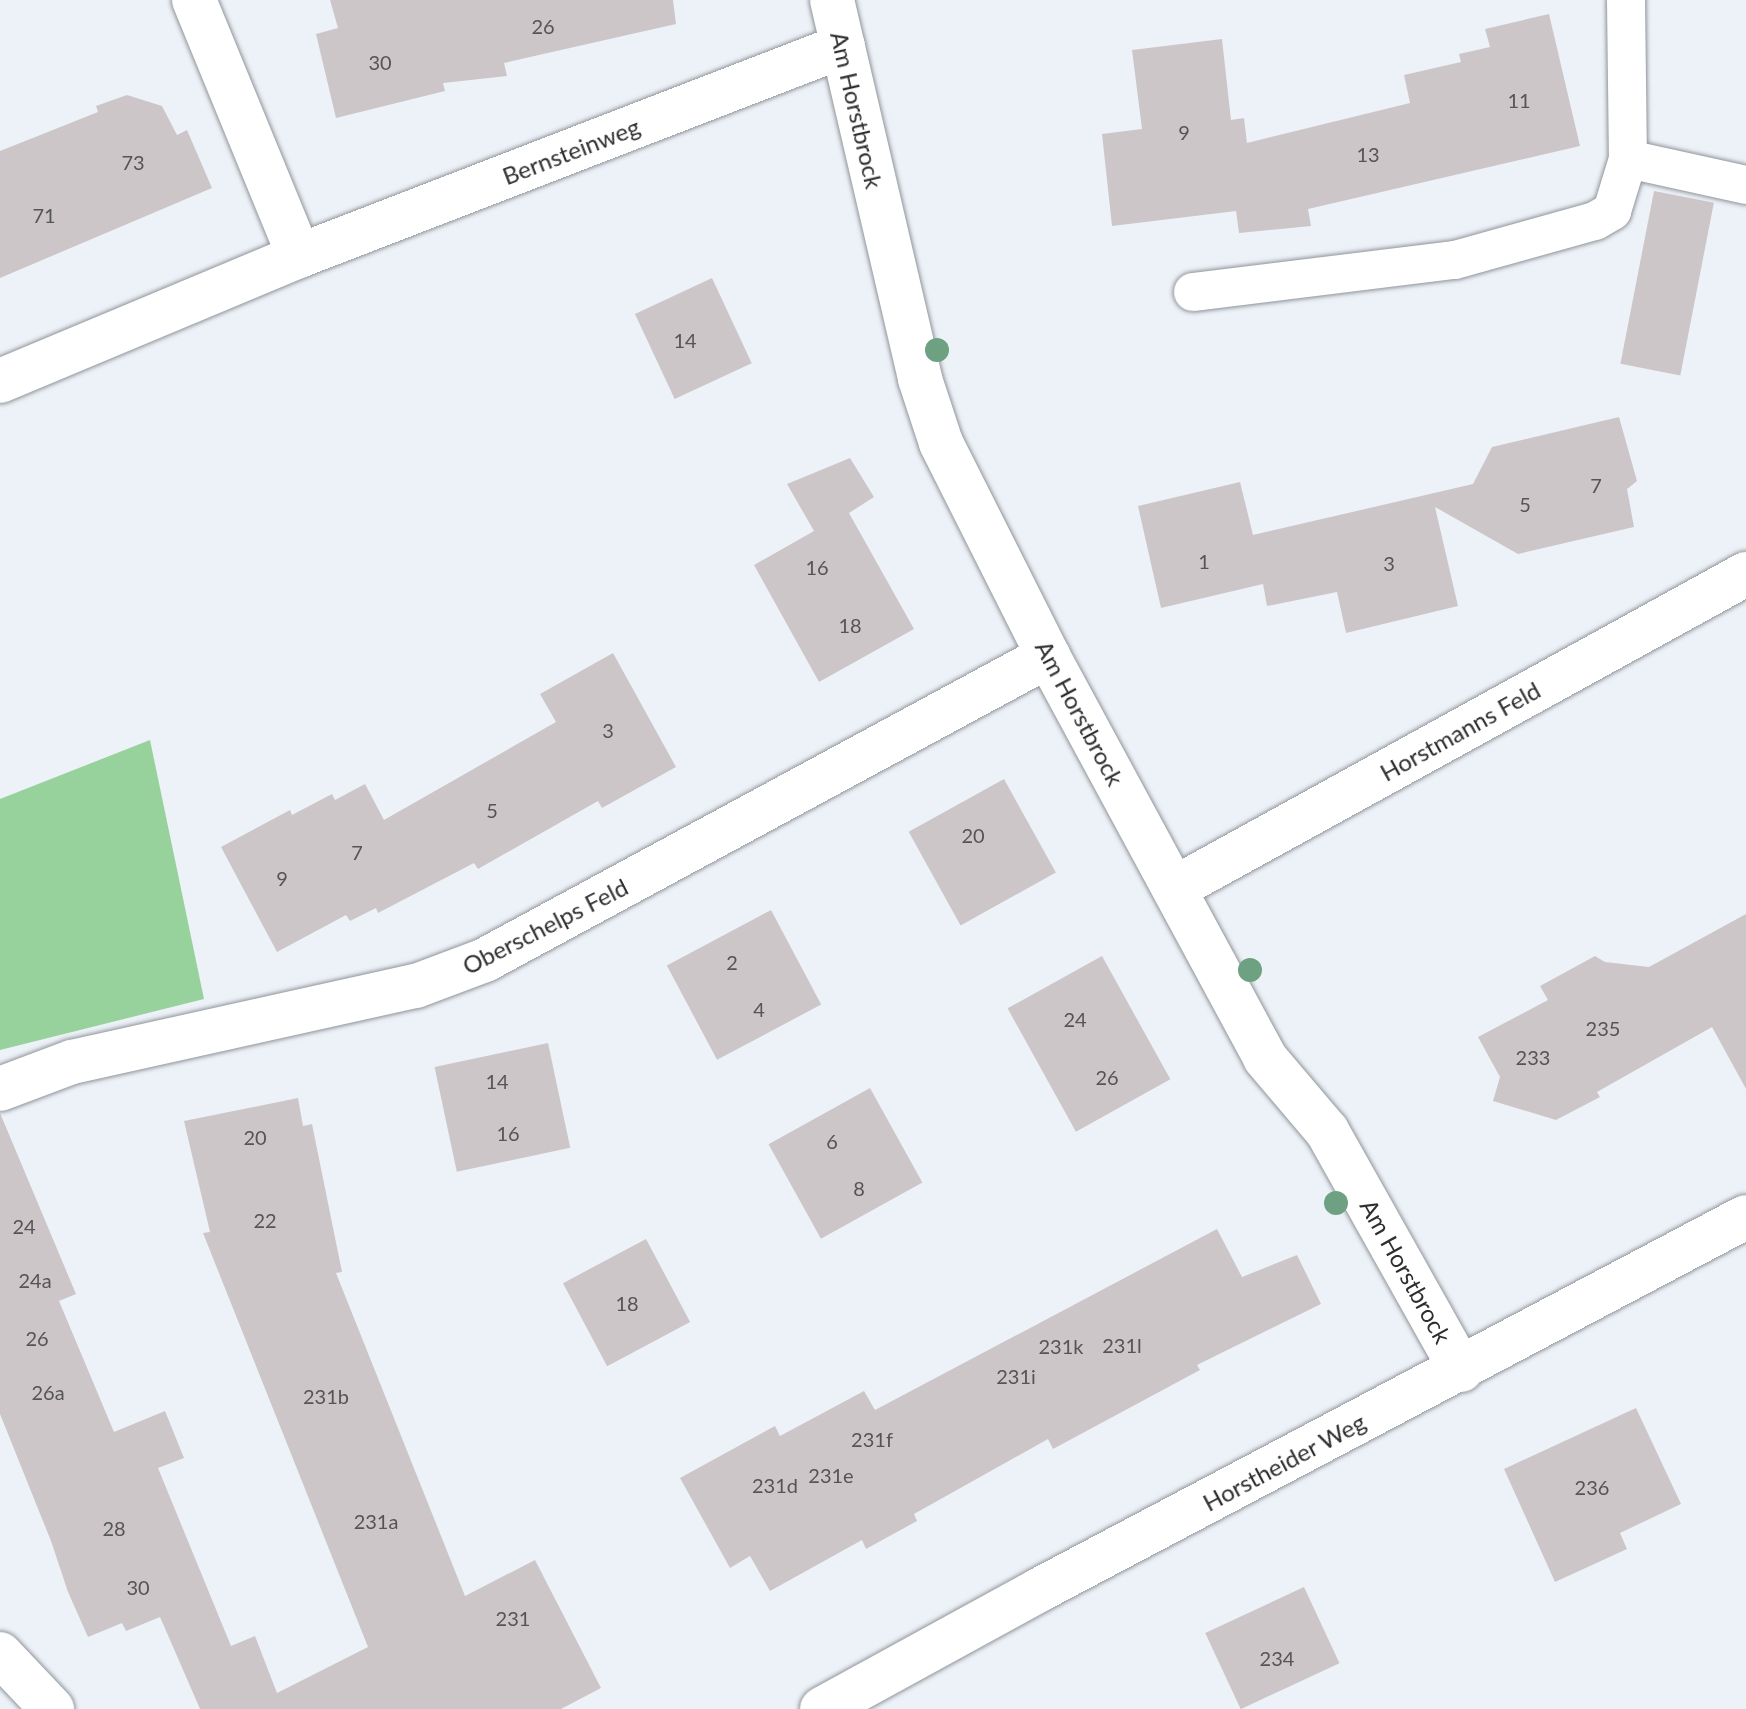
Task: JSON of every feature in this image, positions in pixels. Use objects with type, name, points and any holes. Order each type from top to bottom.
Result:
[{"type":"street","points":[[194,0],[299,256]]},
{"type":"street","name":"Am Horstbrock","points":[[832,0],[920,379],[941,443],[1048,656],[1265,1058],[1327,1131],[1461,1370]]},
{"type":"street","name":"Bernsteinweg","points":[[0,381],[299,256],[843,46]]},
{"type":"street","name":"Horstmanns Feld","points":[[1175,888],[1746,574]]},
{"type":"street","name":"Oberschelps Feld","points":[[0,1089],[72,1062],[416,986],[485,960],[1048,656]]},
{"type":"street","name":"Horstheider Weg","points":[[822,1709],[1039,1590],[1746,1217]]},
{"type":"street","points":[[0,1654],[52,1709]]},
{"type":"lane","points":[[1193,292],[1455,260],[1595,221],[1612,211],[1628,159],[1626,0]]},
{"type":"lane","points":[[1628,159],[1746,185]]},
{"type":"green space","points":[[150,740],[204,999],[0,1050],[0,799]]},
{"type":"building","points":[[330,0],[673,0],[676,24],[504,63],[507,76],[443,83],[445,91],[336,118],[316,34],[338,28]]},
{"type":"building","points":[[1549,14],[1580,146],[1308,209],[1311,226],[1239,233],[1236,211],[1112,226],[1102,134],[1142,129],[1132,50],[1222,39],[1231,120],[1244,118],[1247,143],[1410,103],[1404,75],[1461,62],[1459,54],[1490,47],[1485,29]]},
{"type":"building","points":[[127,95],[162,106],[177,135],[187,130],[212,188],[0,278],[0,151],[98,112],[96,106]]},
{"type":"building","points":[[1654,191],[1714,203],[1680,375],[1620,364]]},
{"type":"building","points":[[712,278],[752,363],[675,399],[635,314]]},
{"type":"building","points":[[1619,417],[1637,481],[1627,489],[1634,527],[1518,554],[1435,507],[1458,606],[1346,633],[1337,592],[1267,606],[1263,584],[1161,608],[1138,506],[1240,482],[1253,535],[1473,484],[1492,447]]},
{"type":"building","points":[[850,458],[874,497],[849,513],[914,629],[819,682],[754,565],[814,531],[787,484]]},
{"type":"building","points":[[613,653],[676,767],[602,808],[598,801],[478,869],[474,863],[378,913],[376,908],[350,921],[346,915],[277,952],[221,847],[290,810],[292,815],[332,794],[335,800],[365,784],[384,820],[556,722],[540,694]]},
{"type":"building","points":[[1004,779],[1056,873],[961,925],[909,832]]},
{"type":"building","points":[[771,910],[821,1004],[717,1060],[667,965]]},
{"type":"building","points":[[1746,914],[1746,1089],[1712,1027],[1597,1092],[1600,1097],[1556,1120],[1493,1101],[1500,1077],[1478,1037],[1548,1000],[1540,986],[1595,956],[1605,962],[1649,967]]},
{"type":"building","points":[[1102,956],[1170,1079],[1076,1132],[1008,1008]]},
{"type":"building","points":[[548,1043],[570,1148],[457,1172],[435,1067]]},
{"type":"building","points":[[870,1088],[922,1182],[821,1239],[769,1144]]},
{"type":"building","points":[[298,1098],[303,1126],[312,1124],[342,1272],[336,1273],[465,1596],[535,1560],[601,1688],[561,1709],[200,1709],[160,1617],[126,1631],[122,1623],[88,1637],[68,1592],[0,1414],[0,1113],[76,1294],[59,1301],[114,1432],[165,1411],[184,1458],[158,1468],[231,1646],[255,1636],[277,1693],[368,1647],[203,1233],[210,1232],[184,1121]]},
{"type":"building","points":[[1217,1229],[1242,1277],[1297,1255],[1321,1304],[1197,1365],[1200,1370],[1053,1449],[1048,1439],[914,1514],[917,1521],[866,1549],[862,1540],[770,1591],[750,1556],[730,1568],[680,1478],[775,1426],[780,1436],[864,1391],[875,1410]]},
{"type":"building","points":[[646,1239],[690,1322],[607,1366],[563,1283]]},
{"type":"building","points":[[1636,1408],[1681,1504],[1620,1533],[1627,1549],[1555,1582],[1504,1469]]},
{"type":"building","points":[[1304,1587],[1339,1663],[1241,1709],[1205,1633]]}]
